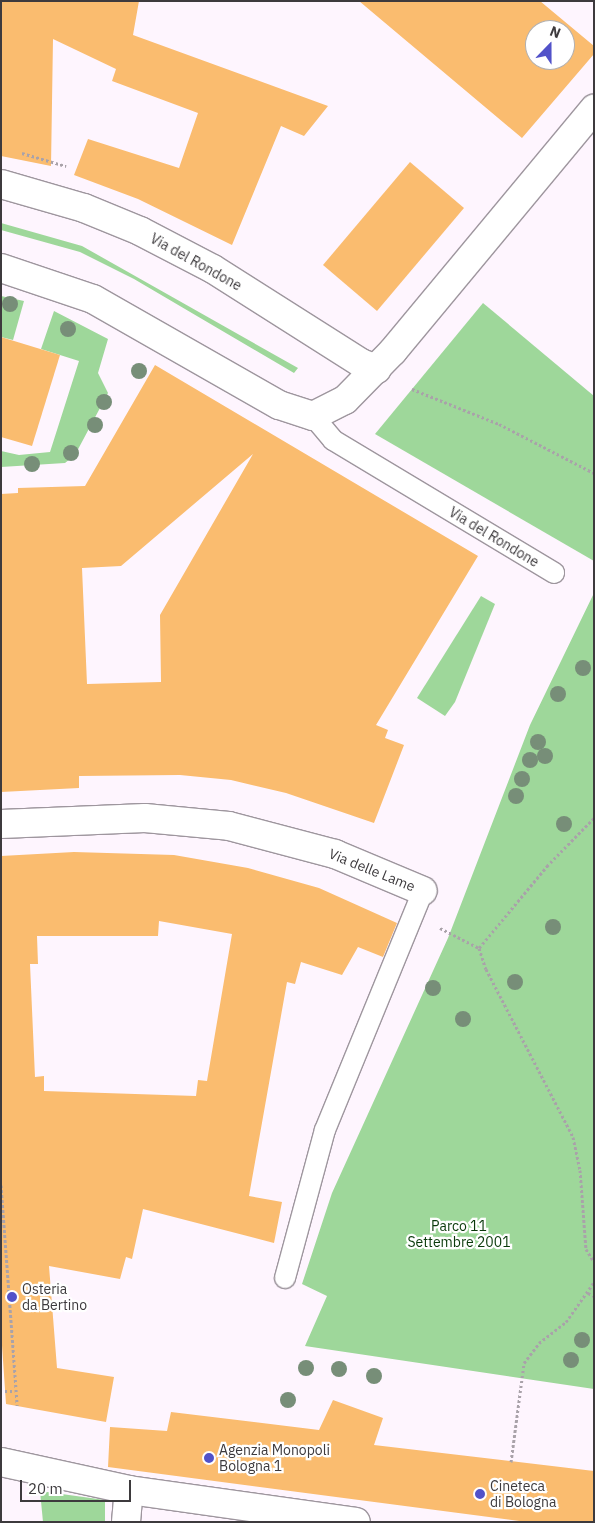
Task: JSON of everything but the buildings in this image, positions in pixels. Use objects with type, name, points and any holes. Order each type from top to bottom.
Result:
[{"type":"street","points":[[1,268],[94,299],[279,405],[313,416],[345,400],[377,369],[594,109]]},
{"type":"street","name":"Via del Rondone","points":[[1,184],[84,208],[140,231],[213,269],[361,363],[377,369]]},
{"type":"street","name":"Via delle Lame","points":[[1,824],[145,818],[229,826],[335,854],[423,891]]},
{"type":"street","points":[[1,1462],[129,1490],[356,1522]]},
{"type":"street","points":[[126,1522],[129,1490]]},
{"type":"lane","name":"Via del Rondone","points":[[313,416],[333,440],[554,573]]},
{"type":"lane","name":"Via delle Lame","points":[[285,1278],[325,1130],[415,917],[423,891]]},
{"type":"path","points":[[412,389],[498,424],[594,473]]},
{"type":"path","points":[[479,948],[548,865],[594,818]]},
{"type":"path","points":[[415,917],[479,948],[494,985],[573,1137],[580,1170],[586,1249],[594,1262]]},
{"type":"path","points":[[1,1185],[17,1405]]},
{"type":"path","points":[[511,1462],[524,1363],[588,1293],[594,1282]]},
{"type":"path","points":[[588,1293],[594,1296]]},
{"type":"path","points":[[5,1391],[15,1391]]},
{"type":"green space","points":[[1,223],[82,246],[298,368],[294,373],[134,279],[80,252],[1,230]]},
{"type":"green space","points":[[1,296],[24,301],[13,340],[1,337]]},
{"type":"green space","points":[[483,303],[594,396],[594,561],[375,434]]},
{"type":"green space","points":[[54,311],[108,339],[98,373],[108,393],[75,455],[65,463],[1,467],[1,451],[19,455],[50,452],[79,361],[41,349]]},
{"type":"green space","name":"Parco 11 Settembre 2001","points":[[594,593],[594,1389],[305,1346],[327,1296],[302,1284],[332,1193],[448,938],[530,725]]},
{"type":"green space","points":[[481,596],[495,604],[455,702],[445,716],[417,698]]},
{"type":"green space","points":[[40,1491],[105,1500],[105,1522],[43,1522]]},
{"type":"place","name":"Osteria da Bertino","points":[[12,1297]]},
{"type":"place","name":"Agenzia Monopoli Bologna 1","points":[[209,1458]]},
{"type":"place","name":"Cineteca di Bologna","points":[[480,1494]]}]
